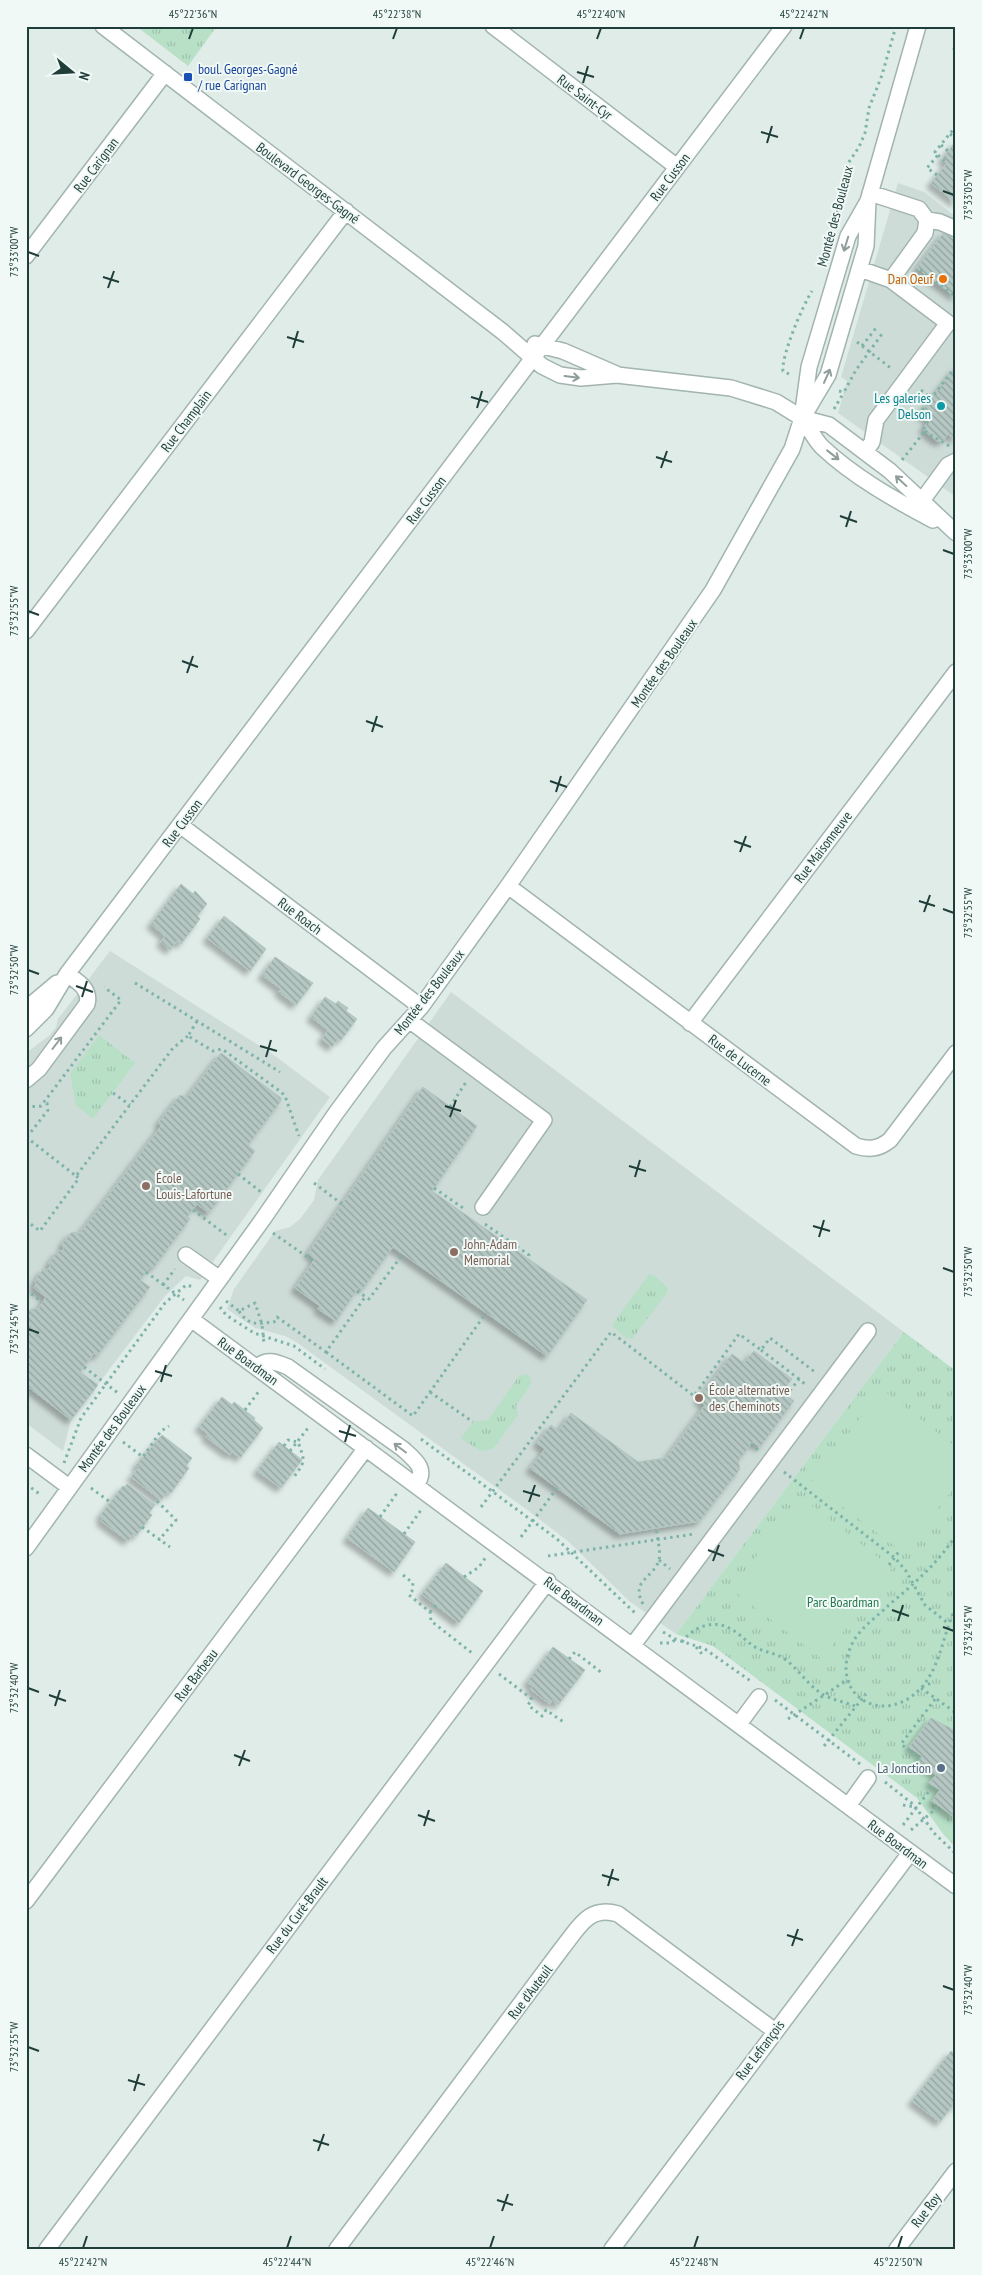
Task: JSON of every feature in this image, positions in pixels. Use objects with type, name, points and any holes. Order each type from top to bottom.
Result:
[{"type":"street","name":"Boulevard Georges-Gagné","points":[[103,26],[513,340],[549,371],[560,375],[581,378],[616,375],[739,390],[776,402],[802,418]]},
{"type":"street","name":"Rue Cusson","points":[[26,1029],[46,1009],[67,974],[784,26]]},
{"type":"street","name":"Montée des Bouleaux","points":[[26,1548],[379,1055],[421,1007],[508,886],[713,590],[790,452],[802,418],[809,367],[848,236],[869,197],[918,26]]},
{"type":"street","name":"Rue Saint-Cyr","points":[[498,28],[677,167]]},
{"type":"street","name":"Rue Carignan","points":[[26,256],[165,74]]},
{"type":"street","name":"Montée des Bouleaux","points":[[802,418],[828,375],[866,246],[869,197]]},
{"type":"street","points":[[869,197],[919,209],[927,220],[925,233],[891,280]]},
{"type":"street","name":"Rue Champlain","points":[[26,631],[346,211]]},
{"type":"street","points":[[927,220],[940,222],[956,229]]},
{"type":"street","points":[[860,269],[891,280],[948,323],[876,420],[872,442],[865,452]]},
{"type":"street","name":"Boulevard Georges-Gagné","points":[[513,340],[563,351],[616,375]]},
{"type":"street","points":[[802,418],[829,425],[865,452],[890,471],[918,506]]},
{"type":"street","points":[[802,418],[821,446],[873,485],[918,506],[952,530]]},
{"type":"street","points":[[918,506],[948,465],[956,461]]},
{"type":"street","name":"Rue Maisonneuve","points":[[690,1023],[956,672]]},
{"type":"street","name":"Rue Roach","points":[[180,825],[421,1007]]},
{"type":"street","name":"Rue de Lucerne","points":[[508,886],[848,1141],[862,1148],[878,1147],[890,1140],[956,1053]]},
{"type":"street","name":"Rue Cusson","points":[[26,1009],[67,974]]},
{"type":"street","points":[[26,1080],[39,1069],[87,1004],[86,990],[67,974]]},
{"type":"street","points":[[409,1020],[544,1120],[483,1207]]},
{"type":"street","points":[[186,1255],[220,1279]]},
{"type":"street","name":"Rue Boardman","points":[[191,1319],[416,1486],[548,1581],[956,1886]]},
{"type":"street","points":[[633,1645],[868,1331]]},
{"type":"street","points":[[257,1367],[266,1361],[278,1362],[288,1367],[403,1449],[417,1461],[422,1470],[422,1476],[416,1486]]},
{"type":"street","name":"Rue Barbeau","points":[[26,1902],[366,1448]]},
{"type":"street","points":[[26,1456],[69,1487]]},
{"type":"street","name":"Rue du Curé-Brault","points":[[47,2249],[548,1581]]},
{"type":"street","points":[[739,1724],[762,1693]]},
{"type":"street","points":[[848,1806],[871,1775]]},
{"type":"street","name":"Rue Lefrançois","points":[[612,2249],[910,1853]]},
{"type":"street","name":"Rue d'Auteuil","points":[[337,2249],[563,1947],[590,1916],[608,1911],[618,1914],[775,2030]]},
{"type":"street","name":"Rue Roy","points":[[897,2249],[956,2171]]},
{"type":"path","name":"Montée des Bouleaux","points":[[834,225],[847,165],[859,147],[865,133],[869,108],[882,75],[896,26]]},
{"type":"path","points":[[947,163],[935,152],[956,126]]},
{"type":"path","points":[[950,134],[956,139]]},
{"type":"path","points":[[941,145],[948,151]]},
{"type":"path","points":[[937,176],[927,168],[938,155]]},
{"type":"path","points":[[917,268],[956,297]]},
{"type":"path","name":"Montée des Bouleaux","points":[[789,374],[784,371],[783,366],[786,353],[806,301],[815,286]]},
{"type":"path","points":[[862,346],[876,328]]},
{"type":"path","points":[[834,409],[869,351],[882,334]]},
{"type":"path","points":[[850,337],[882,361]]},
{"type":"path","points":[[900,463],[924,432],[924,427],[929,420],[920,413],[956,366]]},
{"type":"path","points":[[834,390],[844,392]]},
{"type":"path","points":[[924,432],[956,451]]},
{"type":"path","points":[[135,983],[280,1072]]},
{"type":"path","points":[[76,1176],[173,1048],[188,1036],[197,1021]]},
{"type":"path","points":[[188,1036],[213,1051],[222,1049],[281,1092],[285,1096],[301,1141]]},
{"type":"path","points":[[450,1107],[459,1092]]},
{"type":"path","points":[[113,1093],[130,1106]]},
{"type":"path","points":[[26,1224],[28,1222],[40,1231],[79,1178],[26,1137],[48,1110],[47,1104],[44,1101]]},
{"type":"path","points":[[238,1174],[264,1194]]},
{"type":"path","points":[[314,1183],[342,1204]]},
{"type":"path","points":[[193,1210],[232,1239]]},
{"type":"path","points":[[271,1231],[314,1261]]},
{"type":"path","points":[[357,1291],[368,1299],[402,1254]]},
{"type":"path","points":[[146,1272],[186,1302]]},
{"type":"path","points":[[175,1294],[186,1285],[197,1288]]},
{"type":"path","points":[[26,1290],[42,1302]]},
{"type":"path","name":"Montée des Bouleaux","points":[[67,1455],[81,1418],[175,1294]]},
{"type":"path","points":[[326,1352],[365,1297]]},
{"type":"path","points":[[226,1301],[240,1311],[245,1320],[255,1325],[274,1322],[277,1317],[413,1416],[486,1313]]},
{"type":"path","points":[[240,1311],[256,1303],[262,1324],[265,1346]]},
{"type":"path","name":"Rue Boardman","points":[[224,1312],[254,1333],[294,1346],[328,1371]]},
{"type":"path","points":[[480,1507],[611,1332],[694,1396],[739,1334],[811,1389]]},
{"type":"path","points":[[623,1341],[626,1338]]},
{"type":"path","points":[[761,1350],[770,1338],[820,1376]]},
{"type":"path","points":[[84,1367],[119,1393]]},
{"type":"path","points":[[786,1396],[799,1379]]},
{"type":"path","points":[[244,1410],[261,1389]]},
{"type":"path","points":[[430,1392],[473,1422]]},
{"type":"path","points":[[290,1451],[310,1425]]},
{"type":"path","points":[[118,1438],[143,1457],[161,1431],[169,1426]]},
{"type":"path","points":[[539,1430],[544,1434]]},
{"type":"path","name":"Rue Boardman","points":[[414,1434],[492,1490],[572,1552],[629,1609],[640,1616],[635,1619]]},
{"type":"path","points":[[284,1446],[288,1440],[298,1442]]},
{"type":"path","points":[[293,1478],[304,1464],[298,1442]]},
{"type":"path","points":[[793,1479],[895,1558],[906,1571],[925,1605],[949,1624]]},
{"type":"path","points":[[26,1484],[41,1495]]},
{"type":"path","points":[[86,1485],[110,1502]]},
{"type":"path","points":[[521,1537],[557,1488]]},
{"type":"path","points":[[380,1516],[399,1490]]},
{"type":"path","points":[[157,1501],[176,1520],[159,1540]]},
{"type":"path","points":[[404,1534],[423,1508]]},
{"type":"path","points":[[142,1527],[170,1548]]},
{"type":"path","points":[[643,1611],[644,1605],[638,1594],[638,1588],[659,1560],[656,1528]]},
{"type":"path","points":[[548,1556],[695,1534]]},
{"type":"path","points":[[933,1682],[921,1688],[910,1697],[885,1707],[875,1706],[860,1699],[852,1690],[847,1680],[847,1661],[854,1642],[866,1627],[934,1564],[956,1535]]},
{"type":"path","points":[[889,1565],[900,1550]]},
{"type":"path","points":[[464,1577],[479,1567],[487,1555]]},
{"type":"path","points":[[403,1575],[413,1582],[412,1591],[409,1595],[430,1612],[431,1621],[472,1653]]},
{"type":"path","points":[[430,1612],[436,1605]]},
{"type":"path","points":[[921,1688],[936,1662],[956,1607]]},
{"type":"path","points":[[682,1642],[688,1633],[697,1628],[714,1625],[729,1628],[759,1649],[778,1655],[786,1660],[806,1681],[824,1695],[855,1706]]},
{"type":"path","name":"Rue Boardman","points":[[659,1630],[675,1640],[695,1645],[716,1655],[762,1693],[795,1715],[916,1808],[934,1833],[956,1854]]},
{"type":"path","name":"Rue Boardman","points":[[657,1643],[670,1643],[675,1640]]},
{"type":"path","points":[[695,1645],[702,1654]]},
{"type":"path","points":[[569,1659],[575,1652],[602,1673]]},
{"type":"path","points":[[500,1674],[530,1697]]},
{"type":"path","points":[[788,1719],[847,1680]]},
{"type":"path","points":[[921,1688],[956,1713]]},
{"type":"path","points":[[534,1692],[530,1697],[532,1699],[528,1705],[542,1716],[546,1710],[565,1723]]},
{"type":"path","points":[[824,1746],[860,1699],[866,1694]]},
{"type":"path","points":[[920,1759],[901,1744],[936,1698]]},
{"type":"path","points":[[901,1828],[933,1786]]},
{"type":"path","points":[[903,1805],[916,1808]]},
{"type":"path","points":[[909,1833],[939,1806]]},
{"type":"shaded area","points":[[898,183],[924,192],[956,217],[956,497],[838,413],[847,381],[841,377]]},
{"type":"shaded area","name":"École Louis-Lafortune","points":[[110,951],[271,1053],[330,1097],[200,1280],[186,1276],[165,1296],[71,1420],[63,1451],[26,1423],[26,1053],[50,1035],[56,1027],[58,1019]]},
{"type":"shaded area","points":[[451,992],[904,1332],[676,1634],[629,1601],[569,1542],[296,1342],[285,1336],[255,1328],[227,1309],[234,1289],[275,1231],[290,1227],[300,1219],[314,1200],[318,1180]]},
{"type":"green space","points":[[136,26],[217,26],[188,66]]},
{"type":"green space","points":[[99,1035],[135,1063],[93,1119],[76,1105],[70,1074]]},
{"type":"green space","points":[[649,1274],[655,1276],[668,1288],[667,1293],[632,1339],[626,1338],[612,1326]]},
{"type":"green space","name":"Parc Boardman","points":[[904,1332],[956,1371],[956,1847],[944,1835],[917,1798],[713,1646],[676,1634]]},
{"type":"green space","points":[[526,1374],[531,1378],[531,1384],[516,1406],[518,1415],[493,1449],[480,1451],[461,1438],[473,1422],[488,1420],[519,1376]]},
{"type":"green space","points":[[882,1389],[956,1447],[956,1485],[904,1553],[811,1483]]},
{"type":"green space","points":[[801,1497],[892,1568],[822,1659],[731,1589]]},
{"type":"building","points":[[956,141],[956,203],[931,183],[947,163],[942,159]]},
{"type":"building","points":[[944,232],[956,241],[956,297],[917,268]]},
{"type":"building","name":"Les galeries Delson","points":[[956,366],[956,439],[948,434],[943,441],[937,441],[925,431],[924,427],[929,420],[920,413]]},
{"type":"building","points":[[181,884],[193,894],[195,891],[207,904],[197,916],[200,919],[181,944],[177,941],[170,950],[161,942],[165,936],[151,924]]},
{"type":"building","points":[[224,916],[266,949],[250,971],[207,938]]},
{"type":"building","points":[[275,957],[313,983],[296,1005],[279,992],[281,989],[262,975]]},
{"type":"building","points":[[325,997],[336,1004],[338,1001],[348,1008],[346,1011],[357,1019],[341,1040],[339,1038],[332,1047],[322,1039],[328,1030],[311,1017]]},
{"type":"building","points":[[221,1053],[281,1098],[281,1101],[248,1145],[255,1151],[209,1213],[197,1204],[187,1217],[190,1219],[158,1262],[153,1268],[151,1266],[140,1280],[150,1287],[97,1356],[94,1353],[80,1372],[98,1385],[71,1420],[26,1385],[26,1315],[31,1309],[38,1309],[46,1297],[34,1288],[35,1281],[43,1269],[47,1270],[50,1266],[49,1263],[58,1251],[62,1251],[64,1248],[62,1244],[71,1233],[76,1232],[79,1234],[161,1126],[159,1122],[180,1095],[186,1098]]},
{"type":"building","points":[[423,1087],[477,1126],[432,1191],[587,1300],[547,1356],[393,1247],[363,1289],[359,1287],[336,1321],[318,1309],[320,1306],[295,1288],[315,1259],[308,1253]]},
{"type":"building","points":[[754,1351],[792,1379],[782,1392],[794,1401],[760,1447],[753,1442],[751,1444],[738,1461],[740,1469],[700,1521],[620,1534],[530,1468],[545,1449],[537,1443],[551,1425],[558,1431],[571,1413],[638,1462],[666,1458],[705,1405],[698,1399],[732,1354],[744,1363]]},
{"type":"building","points":[[222,1397],[232,1405],[234,1402],[255,1418],[254,1420],[263,1428],[240,1458],[232,1452],[230,1455],[206,1437],[208,1434],[199,1427]]},
{"type":"building","points":[[162,1435],[192,1458],[186,1466],[189,1468],[171,1493],[168,1491],[161,1500],[131,1477],[139,1467],[136,1465]]},
{"type":"building","points":[[279,1442],[302,1460],[281,1488],[257,1471]]},
{"type":"building","points":[[127,1484],[155,1505],[149,1513],[152,1515],[136,1536],[133,1534],[128,1541],[101,1521],[103,1518],[100,1516],[123,1486],[125,1487]]},
{"type":"building","points":[[368,1508],[415,1542],[394,1572],[347,1538]]},
{"type":"building","points":[[446,1563],[483,1591],[459,1623],[422,1594]]},
{"type":"building","points":[[553,1647],[585,1670],[558,1705],[552,1700],[550,1704],[530,1689],[533,1686],[527,1682]]},
{"type":"building","name":"La Jonction","points":[[931,1718],[956,1731],[956,1818],[932,1801],[940,1790],[929,1783],[936,1775],[918,1762],[922,1756],[909,1747]]},
{"type":"building","points":[[951,2051],[956,2055],[956,2107],[953,2105],[940,2122],[912,2101]]},
{"type":"place","name":"boul. Georges-Gagné / rue Carignan","points":[[188,77]]},
{"type":"place","name":"Dan Oeuf","points":[[943,279]]},
{"type":"place","name":"Les galeries Delson","points":[[941,406]]},
{"type":"place","name":"École Louis-Lafortune","points":[[146,1186]]},
{"type":"place","name":"John-Adam Memorial","points":[[454,1252]]},
{"type":"place","name":"École alternative des Cheminots","points":[[699,1398]]},
{"type":"place","name":"La Jonction","points":[[941,1768]]}]
